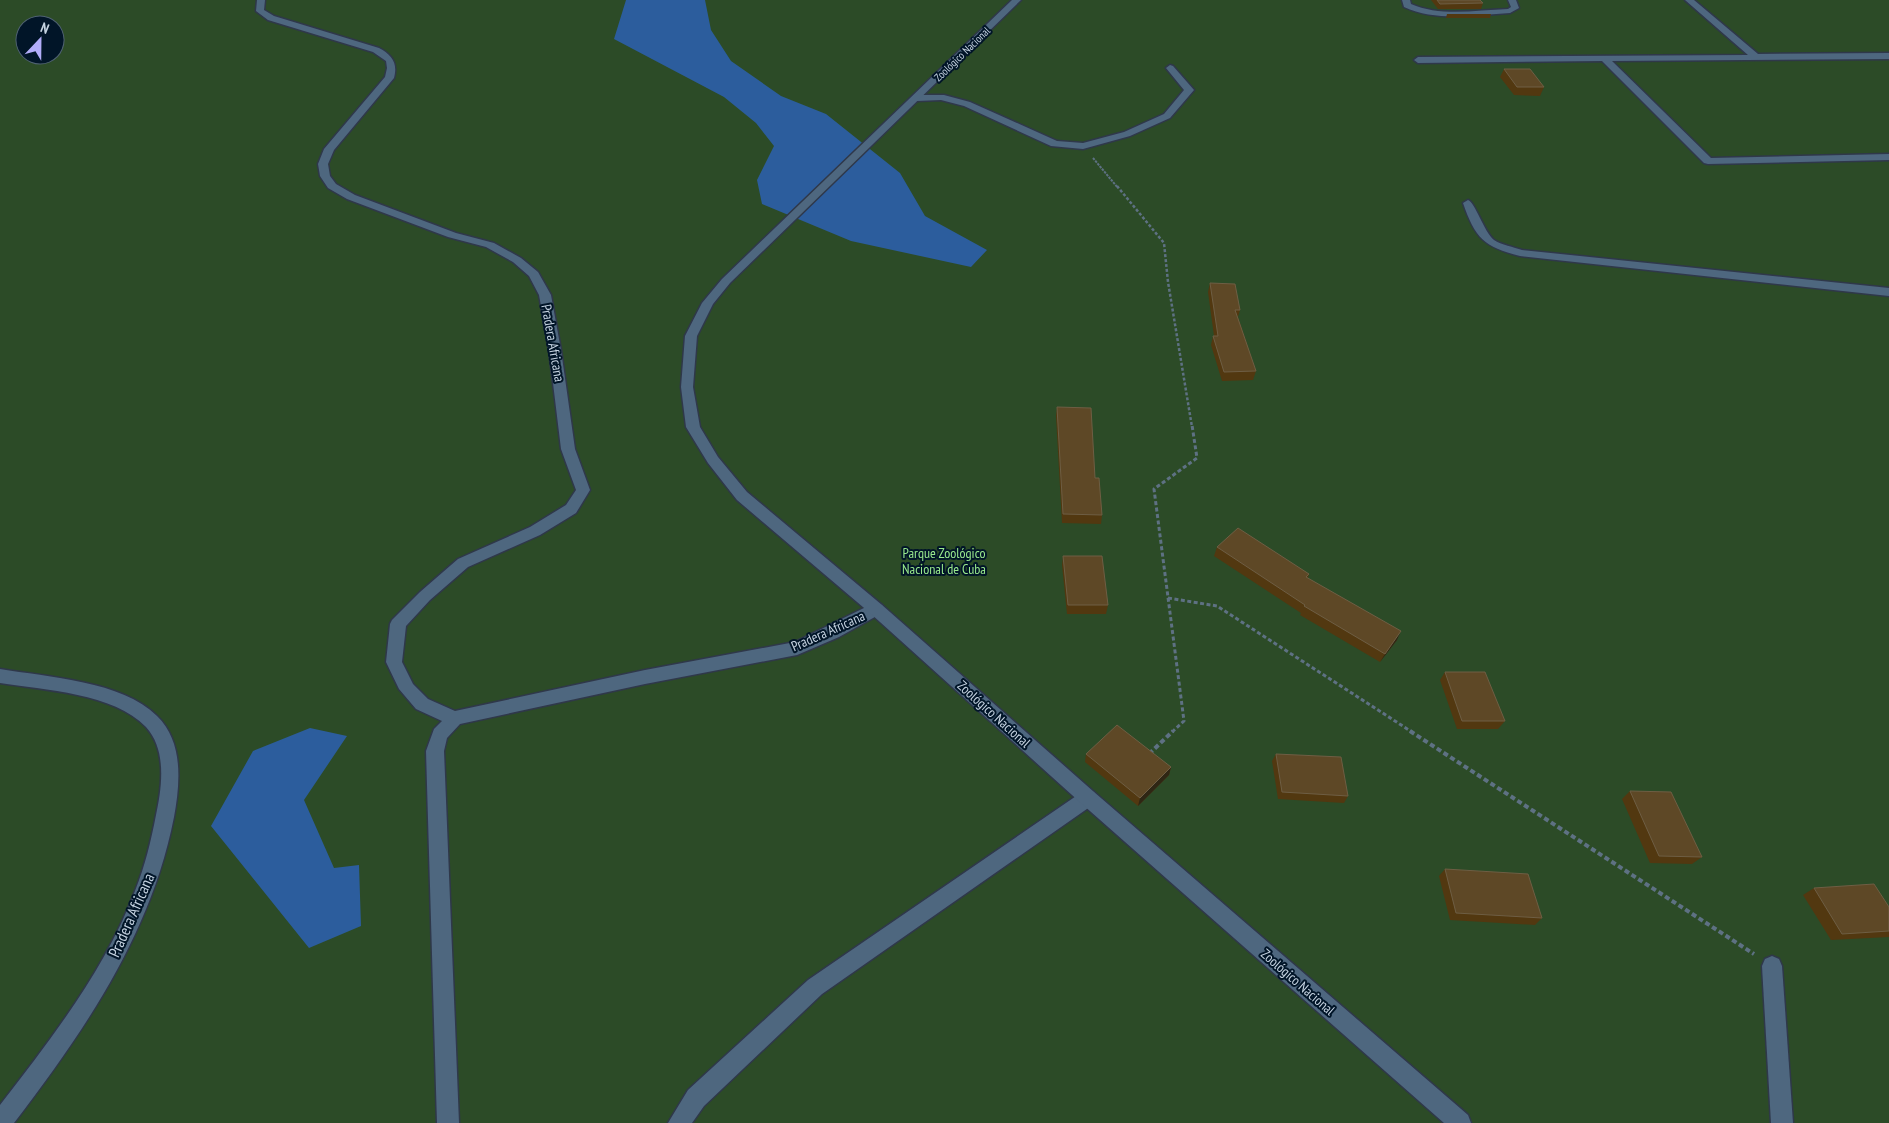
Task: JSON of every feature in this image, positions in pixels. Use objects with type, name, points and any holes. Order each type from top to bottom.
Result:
[{"type":"street","name":"Pradera Africana","points":[[261,0],[260,10],[271,18],[376,50],[387,56],[392,62],[389,78],[329,149],[323,164],[325,176],[332,186],[351,197],[394,215],[452,235],[490,245],[517,260],[534,274],[545,295],[555,350],[568,449],[583,490],[571,509],[535,531],[463,563],[425,596],[398,624],[394,662],[407,689],[422,704],[455,718],[645,677],[707,667],[797,648],[833,632],[876,609]]},
{"type":"street","name":"Zoológico Nacional","points":[[1017,0],[918,98],[726,281],[708,303],[691,336],[688,386],[693,427],[713,460],[742,496],[876,609],[1088,798],[1460,1123]]},
{"type":"street","points":[[1406,0],[1407,5],[1420,12],[1476,9],[1510,11],[1515,8],[1515,3],[1512,0]]},
{"type":"street","points":[[1689,0],[1757,58]]},
{"type":"street","points":[[1418,60],[1889,56]]},
{"type":"street","points":[[1605,59],[1708,161],[1889,157]]},
{"type":"street","points":[[918,98],[941,97],[967,104],[1055,144],[1083,146],[1126,134],[1167,116],[1190,90],[1170,68]]},
{"type":"street","points":[[1468,203],[1475,222],[1491,243],[1520,253],[1889,292]]},
{"type":"street","name":"Pradera Africana","points":[[0,676],[83,691],[131,705],[153,722],[168,746],[170,784],[164,832],[146,890],[116,953],[64,1040],[0,1123]]},
{"type":"street","points":[[448,1123],[435,751],[440,734],[455,718]]},
{"type":"street","points":[[679,1123],[696,1098],[815,987],[1088,798]]},
{"type":"street","points":[[1772,966],[1782,1123]]},
{"type":"path","points":[[1083,146],[1164,244],[1168,282],[1197,458],[1154,489],[1184,721],[1146,757]]},
{"type":"path","points":[[1168,598],[1217,606],[1772,966]]},
{"type":"green space","name":"Parque Zoológico Nacional de Cuba","points":[[0,0],[1889,0],[1889,1123],[0,1123]]},
{"type":"water","points":[[626,0],[705,0],[711,30],[731,61],[781,96],[826,114],[900,173],[925,216],[987,250],[971,267],[851,241],[762,204],[757,180],[774,146],[756,123],[724,97],[614,39]]},
{"type":"water","points":[[310,728],[347,736],[304,800],[334,868],[359,865],[361,926],[309,948],[211,826],[253,751]]},
{"type":"building","points":[[1437,0],[1480,0],[1483,3],[1440,4]]},
{"type":"building","points":[[1504,69],[1530,69],[1544,87],[1517,87]]},
{"type":"building","points":[[1210,283],[1235,284],[1240,310],[1235,310],[1256,371],[1224,372],[1213,336],[1218,336]]},
{"type":"building","points":[[1057,407],[1091,408],[1095,478],[1099,478],[1102,515],[1063,514]]},
{"type":"building","points":[[1238,528],[1309,574],[1306,577],[1401,631],[1385,654],[1304,606],[1217,547]]},
{"type":"building","points":[[1063,556],[1102,556],[1108,605],[1068,605]]},
{"type":"building","points":[[1445,672],[1485,672],[1505,721],[1462,721]]},
{"type":"building","points":[[1117,725],[1171,767],[1140,798],[1086,754]]},
{"type":"building","points":[[1276,754],[1341,757],[1348,796],[1282,792]]},
{"type":"building","points":[[1630,791],[1671,792],[1702,857],[1659,856]]},
{"type":"building","points":[[1445,869],[1528,874],[1542,918],[1456,913]]},
{"type":"building","points":[[1874,884],[1889,907],[1889,931],[1842,934],[1814,888]]}]
